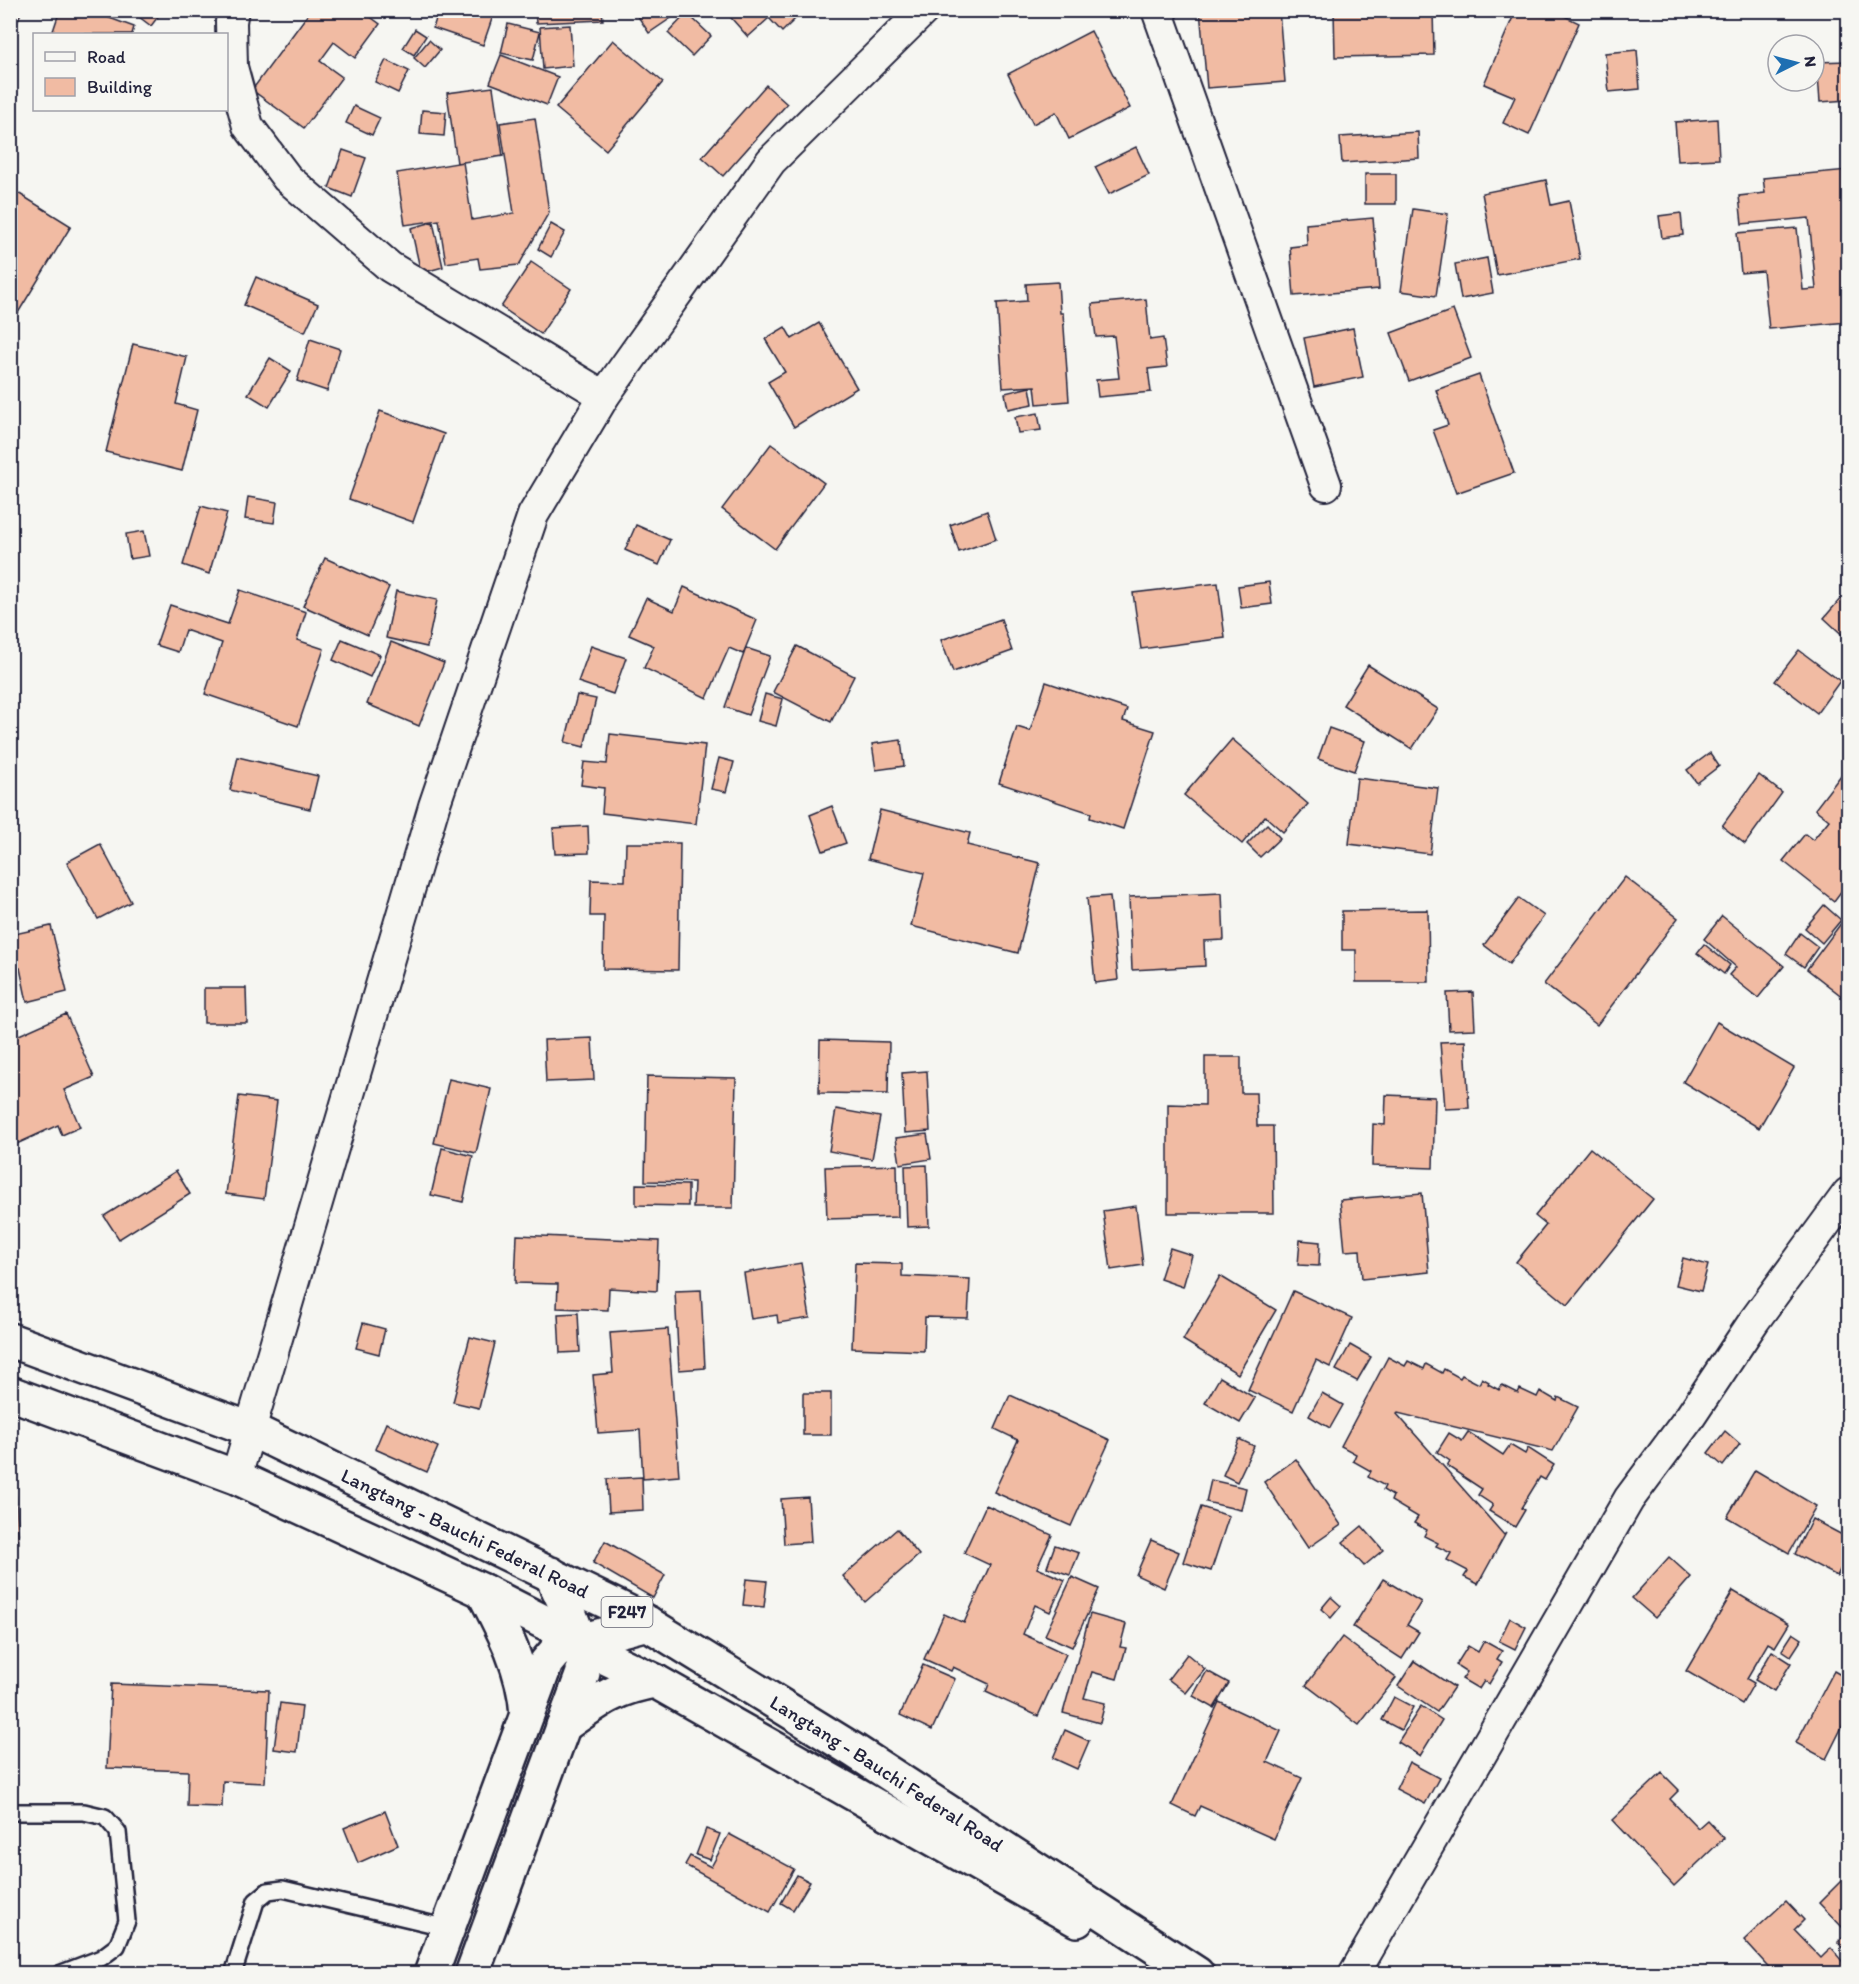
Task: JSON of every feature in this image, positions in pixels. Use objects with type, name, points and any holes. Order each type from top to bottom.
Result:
[{"type":"main road","name":"Langtang - Bauchi Federal Road","points":[[10,1340],[250,1429],[648,1623],[853,1750],[1197,1974]]},
{"type":"main road","name":"Langtang - Bauchi Federal Road","points":[[10,1393],[236,1477],[483,1591],[579,1640],[604,1657],[655,1681],[1172,1974]]},
{"type":"main road","points":[[472,1974],[583,1673],[583,1657],[579,1640],[551,1574]]},
{"type":"main road","points":[[483,1591],[507,1637],[519,1670],[526,1696],[527,1714]]},
{"type":"main road","points":[[431,1974],[546,1663],[556,1651],[579,1640],[648,1623]]},
{"type":"main road","points":[[563,1726],[606,1696],[632,1685],[655,1681]]},
{"type":"street","points":[[233,10],[232,67],[248,126],[287,178],[390,267],[604,396]]},
{"type":"street","points":[[236,1477],[434,806],[533,514],[604,396],[771,161],[924,10]]},
{"type":"street","points":[[1157,10],[1326,485]]},
{"type":"street","points":[[1354,1974],[1629,1499],[1690,1417],[1754,1321],[1848,1193]]},
{"type":"lane","points":[[10,1812],[84,1812],[105,1817],[118,1832],[127,1921],[117,1946],[101,1958],[59,1974]]},
{"type":"lane","points":[[233,1974],[256,1901],[268,1891],[283,1889],[448,1928]]},
{"type":"building","points":[[10,10],[22,10],[16,25],[10,23]]},
{"type":"building","points":[[60,10],[88,10],[134,27],[132,33],[52,33]]},
{"type":"building","points":[[130,10],[163,10],[151,26]]},
{"type":"building","points":[[311,10],[361,10],[380,24],[355,58],[334,42],[320,61],[342,77],[304,128],[252,90]]},
{"type":"building","points":[[439,10],[495,10],[483,45],[433,28]]},
{"type":"building","points":[[535,10],[602,10],[603,20],[536,23]]},
{"type":"building","points":[[638,10],[671,10],[674,16],[649,33],[635,12]]},
{"type":"building","points":[[724,10],[804,10],[782,32],[769,18],[748,37]]},
{"type":"building","points":[[1200,10],[1279,10],[1285,82],[1207,88]]},
{"type":"building","points":[[1334,10],[1433,10],[1434,55],[1335,57]]},
{"type":"building","points":[[1516,10],[1552,10],[1579,23],[1529,135],[1503,123],[1515,97],[1484,84]]},
{"type":"building","points":[[687,13],[711,36],[692,56],[668,33]]},
{"type":"building","points":[[508,24],[540,32],[533,60],[501,53]]},
{"type":"building","points":[[570,25],[573,66],[543,69],[540,27]]},
{"type":"building","points":[[415,29],[426,36],[414,55],[403,48]]},
{"type":"building","points":[[1091,31],[1130,108],[1069,139],[1056,112],[1033,124],[1008,74]]},
{"type":"building","points":[[429,40],[440,50],[425,68],[414,58]]},
{"type":"building","points":[[613,40],[663,82],[606,150],[556,108]]},
{"type":"building","points":[[1637,50],[1640,89],[1609,92],[1605,53]]},
{"type":"building","points":[[501,55],[558,77],[547,105],[490,83]]},
{"type":"building","points":[[386,60],[409,71],[398,93],[375,82]]},
{"type":"building","points":[[1848,61],[1848,100],[1820,102],[1819,93],[1826,93],[1826,62]]},
{"type":"building","points":[[766,85],[787,104],[723,176],[702,157]]},
{"type":"building","points":[[493,87],[503,156],[457,163],[447,93]]},
{"type":"building","points":[[354,106],[380,118],[372,135],[346,123]]},
{"type":"building","points":[[422,110],[446,112],[444,136],[420,134]]},
{"type":"building","points":[[535,118],[549,212],[519,265],[480,269],[478,258],[446,263],[439,220],[405,225],[397,173],[463,162],[472,220],[514,213],[500,123]]},
{"type":"building","points":[[1717,119],[1719,159],[1678,161],[1675,122]]},
{"type":"building","points":[[1418,132],[1419,158],[1342,163],[1340,137]]},
{"type":"building","points":[[1136,147],[1149,175],[1109,194],[1095,167]]},
{"type":"building","points":[[343,150],[366,158],[352,197],[329,188]]},
{"type":"building","points":[[1848,170],[1848,322],[1769,329],[1763,271],[1741,273],[1737,233],[1797,228],[1803,290],[1816,289],[1809,218],[1742,224],[1739,196],[1765,193],[1763,178]]},
{"type":"building","points":[[1365,174],[1396,174],[1396,204],[1365,204]]},
{"type":"building","points":[[1546,180],[1551,205],[1569,201],[1580,259],[1497,275],[1482,193]]},
{"type":"building","points":[[10,188],[71,226],[10,326]]},
{"type":"building","points":[[1413,209],[1448,214],[1436,296],[1401,291]]},
{"type":"building","points":[[1681,213],[1683,235],[1662,238],[1659,216]]},
{"type":"building","points":[[1373,218],[1379,289],[1294,296],[1290,247],[1307,245],[1306,224]]},
{"type":"building","points":[[433,222],[443,267],[421,273],[411,228]]},
{"type":"building","points":[[551,224],[565,232],[551,257],[538,249]]},
{"type":"building","points":[[1487,258],[1493,293],[1461,299],[1455,264]]},
{"type":"building","points":[[531,262],[571,289],[541,334],[501,307]]},
{"type":"building","points":[[256,277],[318,304],[305,332],[244,305]]},
{"type":"building","points":[[1058,282],[1060,313],[1063,313],[1069,401],[1037,404],[1035,386],[1003,388],[997,303],[1027,301],[1026,284]]},
{"type":"building","points":[[1146,299],[1150,340],[1163,338],[1167,367],[1148,369],[1151,392],[1098,397],[1096,380],[1119,378],[1114,336],[1096,337],[1092,304]]},
{"type":"building","points":[[1453,310],[1471,358],[1409,381],[1391,333]]},
{"type":"building","points":[[819,323],[857,388],[794,427],[768,382],[785,372],[765,339],[785,327],[792,339]]},
{"type":"building","points":[[1353,328],[1363,377],[1314,387],[1304,338]]},
{"type":"building","points":[[310,339],[340,349],[327,391],[297,381]]},
{"type":"building","points":[[133,344],[187,357],[176,404],[197,410],[182,471],[106,452]]},
{"type":"building","points":[[270,358],[291,371],[269,407],[248,394]]},
{"type":"building","points":[[1479,375],[1514,473],[1456,493],[1433,430],[1448,425],[1436,390]]},
{"type":"building","points":[[1030,387],[1033,404],[1008,409],[1005,393]]},
{"type":"building","points":[[380,411],[444,434],[413,522],[349,499]]},
{"type":"building","points":[[1038,413],[1041,430],[1018,433],[1015,417]]},
{"type":"building","points":[[771,444],[824,483],[775,549],[722,509]]},
{"type":"building","points":[[248,497],[277,502],[274,523],[245,519]]},
{"type":"building","points":[[201,506],[227,513],[209,574],[183,565]]},
{"type":"building","points":[[987,511],[996,539],[959,552],[950,525]]},
{"type":"building","points":[[636,525],[670,540],[659,565],[625,550]]},
{"type":"building","points":[[144,531],[149,556],[130,559],[126,534]]},
{"type":"building","points":[[325,558],[389,587],[368,635],[303,606]]},
{"type":"building","points":[[1269,582],[1272,604],[1241,608],[1238,586]]},
{"type":"building","points":[[1218,583],[1225,638],[1141,649],[1133,593]]},
{"type":"building","points":[[684,587],[757,620],[743,654],[729,648],[707,698],[644,668],[654,646],[629,635],[646,598],[674,611]]},
{"type":"building","points":[[240,590],[306,612],[297,640],[324,649],[298,726],[205,694],[222,643],[185,630],[178,652],[156,645],[170,605],[228,624]]},
{"type":"building","points":[[1848,590],[1848,640],[1824,618]]},
{"type":"building","points":[[396,591],[437,600],[427,647],[386,638]]},
{"type":"building","points":[[1001,619],[1012,651],[953,672],[941,640]]},
{"type":"building","points":[[342,639],[380,655],[370,677],[333,660]]},
{"type":"building","points":[[391,642],[444,663],[419,726],[367,704]]},
{"type":"building","points":[[591,646],[626,658],[613,694],[578,682]]},
{"type":"building","points":[[797,646],[854,676],[831,722],[773,692]]},
{"type":"building","points":[[746,648],[770,656],[748,715],[725,707]]},
{"type":"building","points":[[1799,650],[1840,681],[1817,713],[1775,681]]},
{"type":"building","points":[[1368,665],[1438,709],[1412,749],[1343,705]]},
{"type":"building","points":[[1046,682],[1127,709],[1123,721],[1155,731],[1123,829],[1090,818],[1091,813],[999,783],[1017,727],[1030,731]]},
{"type":"building","points":[[765,694],[783,699],[776,726],[758,721]]},
{"type":"building","points":[[577,695],[596,699],[584,747],[565,742]]},
{"type":"building","points":[[1846,698],[1848,699],[1848,726],[1845,725]]},
{"type":"building","points":[[1329,728],[1365,741],[1354,771],[1318,759]]},
{"type":"building","points":[[610,734],[705,745],[696,824],[602,813],[604,788],[581,785],[584,762],[607,764]]},
{"type":"building","points":[[1232,739],[1308,804],[1283,832],[1265,816],[1242,844],[1184,795]]},
{"type":"building","points":[[901,740],[904,766],[876,770],[872,744]]},
{"type":"building","points":[[1710,753],[1719,766],[1697,783],[1687,770]]},
{"type":"building","points":[[238,757],[318,776],[310,809],[230,790]]},
{"type":"building","points":[[719,758],[734,762],[726,792],[711,789]]},
{"type":"building","points":[[1848,766],[1848,882],[1834,901],[1783,861],[1805,834],[1813,840],[1829,820],[1815,809]]},
{"type":"building","points":[[1759,775],[1782,793],[1745,844],[1722,826]]},
{"type":"building","points":[[1357,778],[1438,788],[1430,854],[1349,844]]},
{"type":"building","points":[[832,806],[846,843],[823,851],[810,815]]},
{"type":"building","points":[[880,810],[970,833],[967,845],[1040,863],[1018,953],[911,926],[924,873],[868,859]]},
{"type":"building","points":[[1267,824],[1280,838],[1260,857],[1247,844]]},
{"type":"building","points":[[588,826],[589,853],[555,854],[553,828]]},
{"type":"building","points":[[626,843],[680,843],[678,970],[603,969],[604,916],[590,916],[591,880],[625,881]]},
{"type":"building","points":[[100,844],[131,902],[98,919],[67,862]]},
{"type":"building","points":[[1625,877],[1678,918],[1597,1025],[1544,984]]},
{"type":"building","points":[[1222,893],[1224,940],[1204,941],[1205,966],[1132,970],[1129,897]]},
{"type":"building","points":[[1110,896],[1118,980],[1095,983],[1087,898]]},
{"type":"building","points":[[1519,898],[1544,916],[1509,964],[1484,945]]},
{"type":"building","points":[[1824,905],[1841,920],[1822,943],[1805,928]]},
{"type":"building","points":[[1428,910],[1429,982],[1356,982],[1356,950],[1342,950],[1342,911]]},
{"type":"building","points":[[1848,914],[1848,1001],[1807,969]]},
{"type":"building","points":[[1722,916],[1784,966],[1758,998],[1729,975],[1736,967],[1704,939]]},
{"type":"building","points":[[51,926],[67,992],[27,1002],[20,968],[10,971],[10,935]]},
{"type":"building","points":[[1800,933],[1818,947],[1804,967],[1786,954]]},
{"type":"building","points":[[1704,944],[1730,965],[1724,974],[1697,953]]},
{"type":"building","points":[[204,988],[246,988],[247,1023],[204,1023]]},
{"type":"building","points":[[1473,992],[1475,1029],[1449,1030],[1447,993]]},
{"type":"building","points":[[66,1014],[94,1077],[64,1090],[80,1127],[62,1135],[58,1125],[10,1147],[10,1039]]},
{"type":"building","points":[[1717,1022],[1794,1068],[1759,1128],[1683,1082]]},
{"type":"building","points":[[592,1038],[594,1080],[546,1082],[544,1040]]},
{"type":"building","points":[[820,1040],[889,1042],[888,1094],[819,1093]]},
{"type":"building","points":[[1465,1041],[1469,1108],[1445,1109],[1440,1042]]},
{"type":"building","points":[[1205,1057],[1241,1057],[1241,1093],[1256,1093],[1257,1126],[1273,1126],[1274,1213],[1168,1213],[1168,1104],[1205,1105]]},
{"type":"building","points":[[927,1071],[930,1131],[905,1133],[902,1073]]},
{"type":"building","points":[[647,1076],[736,1078],[733,1208],[693,1208],[694,1182],[645,1181]]},
{"type":"building","points":[[449,1079],[491,1089],[476,1153],[434,1143]]},
{"type":"building","points":[[1386,1095],[1435,1097],[1433,1168],[1372,1166],[1373,1124],[1385,1125]]},
{"type":"building","points":[[239,1096],[277,1101],[264,1199],[226,1194]]},
{"type":"building","points":[[836,1109],[880,1117],[872,1159],[829,1151]]},
{"type":"building","points":[[927,1134],[931,1159],[900,1164],[896,1138]]},
{"type":"building","points":[[442,1148],[473,1156],[463,1202],[431,1195]]},
{"type":"building","points":[[1590,1148],[1653,1199],[1568,1305],[1516,1262],[1546,1225],[1535,1216]]},
{"type":"building","points":[[897,1165],[898,1217],[827,1219],[825,1167]]},
{"type":"building","points":[[927,1165],[929,1226],[907,1227],[905,1166]]},
{"type":"building","points":[[176,1171],[190,1194],[119,1239],[104,1216]]},
{"type":"building","points":[[636,1184],[688,1185],[688,1206],[636,1205]]},
{"type":"building","points":[[1422,1193],[1429,1272],[1362,1279],[1360,1250],[1345,1251],[1340,1200]]},
{"type":"building","points":[[1136,1206],[1143,1265],[1111,1270],[1103,1211]]},
{"type":"building","points":[[517,1235],[659,1241],[657,1291],[609,1288],[608,1310],[557,1308],[558,1284],[515,1283]]},
{"type":"building","points":[[1300,1240],[1320,1242],[1319,1266],[1298,1265]]},
{"type":"building","points":[[1170,1248],[1192,1255],[1183,1287],[1160,1279]]},
{"type":"building","points":[[1683,1258],[1708,1265],[1701,1291],[1676,1285]]},
{"type":"building","points":[[801,1263],[810,1318],[778,1323],[777,1315],[751,1319],[744,1273]]},
{"type":"building","points":[[855,1263],[902,1264],[902,1276],[970,1279],[968,1318],[925,1317],[924,1351],[852,1348]]},
{"type":"building","points":[[1220,1276],[1276,1310],[1238,1374],[1183,1340]]},
{"type":"building","points":[[701,1290],[705,1368],[679,1370],[675,1291]]},
{"type":"building","points":[[1293,1291],[1352,1318],[1330,1367],[1316,1360],[1293,1411],[1248,1390]]},
{"type":"building","points":[[578,1313],[580,1352],[560,1353],[558,1314]]},
{"type":"building","points":[[363,1323],[385,1329],[379,1354],[356,1348]]},
{"type":"building","points":[[668,1329],[679,1476],[643,1479],[640,1430],[598,1433],[593,1375],[613,1373],[610,1333]]},
{"type":"building","points":[[470,1337],[495,1343],[479,1408],[453,1402]]},
{"type":"building","points":[[1350,1345],[1371,1357],[1357,1381],[1336,1370]]},
{"type":"building","points":[[1388,1357],[1405,1366],[1408,1361],[1424,1369],[1426,1364],[1442,1373],[1444,1369],[1460,1378],[1462,1375],[1479,1384],[1482,1378],[1499,1390],[1502,1385],[1518,1393],[1520,1389],[1537,1397],[1540,1391],[1557,1401],[1558,1397],[1578,1407],[1553,1451],[1397,1414],[1504,1535],[1506,1533],[1478,1584],[1464,1577],[1468,1571],[1447,1560],[1451,1553],[1436,1546],[1438,1543],[1424,1536],[1427,1530],[1414,1523],[1418,1517],[1391,1501],[1393,1496],[1383,1490],[1385,1486],[1368,1477],[1371,1471],[1353,1461],[1356,1454],[1341,1446]]},
{"type":"building","points":[[1220,1377],[1255,1398],[1240,1423],[1205,1403]]},
{"type":"building","points":[[803,1393],[831,1393],[831,1435],[803,1435]]},
{"type":"building","points":[[1322,1393],[1343,1405],[1330,1428],[1309,1416]]},
{"type":"building","points":[[1010,1395],[1110,1440],[1071,1526],[994,1492],[1018,1440],[995,1429]]},
{"type":"building","points":[[386,1423],[438,1447],[427,1472],[375,1449]]},
{"type":"building","points":[[1725,1431],[1740,1444],[1723,1466],[1708,1453]]},
{"type":"building","points":[[1468,1432],[1503,1455],[1510,1445],[1525,1454],[1528,1448],[1554,1465],[1545,1480],[1540,1477],[1521,1508],[1525,1510],[1515,1527],[1489,1511],[1493,1505],[1478,1495],[1482,1489],[1447,1466],[1450,1461],[1437,1452],[1449,1433],[1462,1441]]},
{"type":"building","points":[[1239,1439],[1254,1446],[1237,1482],[1223,1475]]},
{"type":"building","points":[[1296,1459],[1341,1525],[1308,1548],[1264,1482]]},
{"type":"building","points":[[1755,1470],[1816,1506],[1789,1553],[1727,1517]]},
{"type":"building","points":[[642,1477],[643,1510],[609,1512],[607,1479]]},
{"type":"building","points":[[1211,1480],[1246,1488],[1241,1510],[1206,1502]]},
{"type":"building","points":[[16,1496],[19,1543],[10,1543],[10,1497]]},
{"type":"building","points":[[808,1497],[811,1542],[784,1544],[781,1499]]},
{"type":"building","points":[[986,1505],[1052,1535],[1037,1568],[1065,1580],[1050,1612],[1035,1605],[1023,1634],[1066,1654],[1038,1716],[986,1692],[989,1684],[953,1667],[951,1671],[924,1659],[944,1614],[964,1623],[990,1565],[964,1553]]},
{"type":"building","points":[[1201,1507],[1229,1516],[1211,1571],[1183,1562]]},
{"type":"building","points":[[1812,1519],[1848,1538],[1848,1553],[1837,1576],[1795,1554]]},
{"type":"building","points":[[1362,1526],[1383,1550],[1364,1566],[1343,1542]]},
{"type":"building","points":[[897,1529],[919,1555],[865,1602],[843,1576]]},
{"type":"building","points":[[1151,1540],[1179,1552],[1164,1588],[1136,1575]]},
{"type":"building","points":[[605,1541],[665,1575],[653,1598],[593,1563]]},
{"type":"building","points":[[1055,1545],[1079,1553],[1070,1575],[1047,1567]]},
{"type":"building","points":[[1669,1557],[1691,1577],[1655,1618],[1632,1598]]},
{"type":"building","points":[[1072,1577],[1099,1589],[1072,1647],[1045,1635]]},
{"type":"building","points":[[746,1579],[767,1581],[764,1607],[743,1605]]},
{"type":"building","points":[[1383,1579],[1421,1602],[1407,1625],[1419,1632],[1402,1659],[1353,1627]]},
{"type":"building","points":[[1733,1591],[1789,1624],[1775,1647],[1768,1643],[1747,1679],[1754,1683],[1742,1704],[1686,1671]]},
{"type":"building","points":[[1331,1597],[1341,1606],[1331,1618],[1321,1609]]},
{"type":"building","points":[[1090,1614],[1126,1624],[1120,1647],[1126,1648],[1117,1679],[1092,1672],[1084,1698],[1105,1703],[1100,1723],[1063,1713]]},
{"type":"building","points":[[1510,1618],[1526,1627],[1515,1649],[1499,1641]]},
{"type":"building","points":[[1793,1633],[1802,1639],[1791,1656],[1782,1650]]},
{"type":"building","points":[[1342,1637],[1396,1678],[1359,1725],[1306,1685]]},
{"type":"building","points":[[1484,1641],[1502,1651],[1497,1659],[1502,1662],[1489,1684],[1484,1681],[1479,1689],[1462,1679],[1467,1672],[1456,1665],[1468,1646],[1478,1652]]},
{"type":"building","points":[[1772,1651],[1791,1663],[1774,1691],[1755,1680]]},
{"type":"building","points":[[1187,1654],[1205,1669],[1186,1693],[1168,1679]]},
{"type":"building","points":[[1414,1661],[1454,1687],[1437,1712],[1398,1686]]},
{"type":"building","points":[[923,1665],[955,1679],[932,1730],[900,1715]]},
{"type":"building","points":[[1207,1671],[1229,1683],[1214,1708],[1193,1696]]},
{"type":"building","points":[[1834,1671],[1848,1679],[1848,1715],[1826,1759],[1796,1743]]},
{"type":"building","points":[[111,1684],[269,1690],[265,1783],[223,1781],[222,1807],[187,1806],[188,1771],[107,1768]]},
{"type":"building","points":[[1394,1697],[1413,1707],[1401,1730],[1382,1720]]},
{"type":"building","points":[[1219,1702],[1281,1731],[1267,1762],[1302,1778],[1274,1839],[1200,1806],[1195,1816],[1172,1805]]},
{"type":"building","points":[[280,1703],[302,1706],[297,1752],[274,1749]]},
{"type":"building","points":[[1421,1706],[1442,1720],[1420,1756],[1398,1742]]},
{"type":"building","points":[[1065,1730],[1089,1741],[1077,1769],[1053,1758]]},
{"type":"building","points":[[1409,1762],[1439,1778],[1425,1804],[1396,1789]]},
{"type":"building","points":[[1662,1773],[1679,1790],[1670,1799],[1698,1828],[1707,1820],[1724,1838],[1674,1886],[1612,1820]]},
{"type":"building","points":[[385,1811],[398,1845],[358,1863],[344,1828]]},
{"type":"building","points":[[706,1829],[720,1834],[710,1860],[696,1855]]},
{"type":"building","points":[[729,1834],[794,1869],[770,1912],[685,1865],[690,1856],[711,1867]]},
{"type":"building","points":[[1848,1874],[1848,1925],[1844,1929],[1819,1903]]},
{"type":"building","points":[[797,1875],[810,1882],[793,1910],[781,1903]]},
{"type":"building","points":[[1786,1901],[1804,1920],[1794,1930],[1821,1958],[1831,1948],[1848,1968],[1844,1974],[1775,1974],[1744,1940]]},
{"type":"building","points":[[1848,1933],[1848,1954],[1838,1942]]}]
